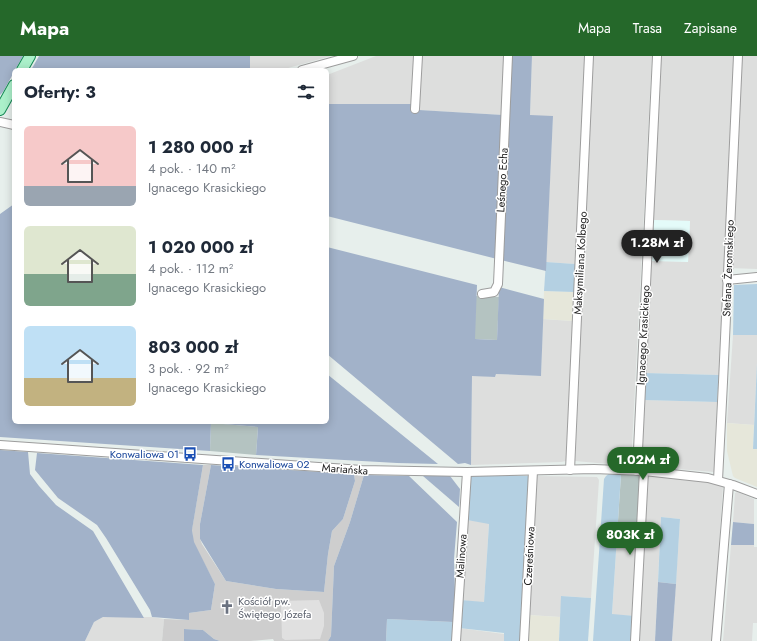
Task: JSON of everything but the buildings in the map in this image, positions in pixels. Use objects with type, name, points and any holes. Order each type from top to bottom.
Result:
[{"type":"main road","points":[[23,68],[30,56]]},
{"type":"main road","points":[[0,110],[12,89]]},
{"type":"street","points":[[309,68],[353,56]]},
{"type":"street","points":[[415,109],[418,56]]},
{"type":"street","name":"Leśnego Echa","points":[[482,294],[494,292],[498,284],[508,56]]},
{"type":"street","name":"Maksymiliana Kolbego","points":[[570,470],[589,56]]},
{"type":"street","name":"Ignacego Krasickiego","points":[[635,641],[640,471],[657,56]]},
{"type":"street","name":"Stefana Żeromskiego","points":[[718,480],[724,382],[727,280],[738,56]]},
{"type":"street","points":[[0,122],[12,125]]},
{"type":"street","points":[[727,280],[757,277]]},
{"type":"street","name":"Mariańska","points":[[0,444],[362,470],[467,472],[570,470],[640,471],[687,475],[718,480],[757,494]]},
{"type":"street","name":"Czereśniowa","points":[[524,641],[533,471]]},
{"type":"street","name":"Malinowa","points":[[456,641],[467,472]]},
{"type":"street","points":[[716,641],[729,484]]},
{"type":"shaded area","points":[[0,56],[23,56],[16,68],[12,68],[12,76],[0,95]]},
{"type":"shaded area","points":[[39,56],[250,56],[250,68],[32,68]]},
{"type":"shaded area","points":[[250,56],[331,56],[288,68],[250,68]]},
{"type":"shaded area","points":[[376,56],[414,56],[411,104],[329,104],[329,74]]},
{"type":"shaded area","points":[[421,56],[505,56],[503,115],[418,110]]},
{"type":"shaded area","points":[[510,56],[532,56],[530,115],[553,116],[546,271],[501,260]]},
{"type":"shaded area","points":[[532,56],[585,56],[575,264],[546,262],[553,116],[530,116]]},
{"type":"shaded area","points":[[592,56],[652,56],[631,466],[575,461]]},
{"type":"shaded area","points":[[661,56],[735,56],[719,375],[646,373],[651,261],[688,261],[690,221],[653,220]]},
{"type":"shaded area","points":[[740,56],[757,56],[757,269],[730,268]]},
{"type":"shaded area","points":[[329,104],[411,104],[419,110],[503,115],[497,259],[329,217]]},
{"type":"shaded area","points":[[12,205],[12,424],[211,424],[210,451],[0,437],[0,214]]},
{"type":"shaded area","points":[[653,220],[690,221],[688,262],[651,261]]},
{"type":"shaded area","points":[[329,248],[477,285],[475,339],[497,340],[499,287],[544,299],[541,376],[496,374],[495,377],[472,376],[471,465],[465,463],[458,464],[329,356]]},
{"type":"shaded area","points":[[546,262],[575,264],[574,292],[544,291]]},
{"type":"shaded area","points":[[757,284],[757,335],[733,335],[734,285]]},
{"type":"shaded area","points":[[544,291],[574,292],[573,321],[543,319]]},
{"type":"shaded area","points":[[476,296],[499,297],[497,340],[474,339]]},
{"type":"shaded area","points":[[543,319],[573,321],[566,461],[471,465],[472,375],[495,377],[496,374],[541,376]]},
{"type":"shaded area","points":[[733,335],[757,335],[754,425],[727,423]]},
{"type":"shaded area","points":[[757,363],[757,449],[753,449]]},
{"type":"shaded area","points":[[645,373],[719,375],[717,402],[643,400]]},
{"type":"shaded area","points":[[329,376],[438,464],[256,455],[258,427],[223,424],[329,424]]},
{"type":"shaded area","points":[[643,400],[717,402],[714,472],[640,466]]},
{"type":"shaded area","points":[[727,423],[754,425],[753,449],[757,449],[757,487],[733,476],[727,451]]},
{"type":"shaded area","points":[[211,424],[258,427],[256,455],[210,451]]},
{"type":"shaded area","points":[[0,450],[28,452],[30,474],[56,505],[93,531],[144,618],[103,617],[94,622],[85,641],[0,641]]},
{"type":"shaded area","points":[[37,453],[203,465],[192,530],[194,542],[215,584],[211,610],[189,613],[189,620],[152,617],[150,610],[97,525],[58,498],[35,470]]},
{"type":"shaded area","points":[[203,465],[211,465],[200,524],[200,539],[226,581],[276,589],[324,592],[332,531],[343,519],[355,481],[354,474],[364,475],[350,522],[334,566],[331,636],[328,641],[274,641],[273,639],[220,641],[214,639],[203,630],[185,629],[184,641],[162,641],[164,619],[189,620],[189,613],[211,610],[215,584],[193,542],[192,529]]},
{"type":"shaded area","points":[[211,465],[354,474],[355,481],[343,519],[332,531],[324,592],[276,589],[226,581],[200,539],[200,524]]},
{"type":"shaded area","points":[[610,473],[621,474],[612,614],[635,616],[633,641],[593,641],[604,479]]},
{"type":"shaded area","points":[[621,474],[640,475],[639,538],[617,537]]},
{"type":"shaded area","points":[[364,475],[409,476],[457,522],[454,559],[455,592],[453,622],[387,619],[386,641],[328,641],[331,636],[334,566],[350,522]]},
{"type":"shaded area","points":[[423,476],[450,476],[460,489],[459,507]]},
{"type":"shaded area","points":[[471,476],[529,476],[522,641],[504,641],[504,633],[459,628],[461,600],[484,602],[489,524],[467,520]]},
{"type":"shaded area","points":[[537,476],[597,477],[599,480],[591,598],[562,596],[560,617],[528,615]]},
{"type":"shaded area","points":[[647,476],[689,481],[689,479],[700,480],[723,486],[713,641],[672,641],[680,519],[661,517],[655,641],[636,641],[645,494],[648,492],[645,484]]},
{"type":"shaded area","points":[[737,492],[754,499],[754,524],[733,522],[735,493]]},
{"type":"shaded area","points":[[661,517],[680,519],[676,584],[658,582]]},
{"type":"shaded area","points":[[467,520],[489,523],[484,603],[461,600]]},
{"type":"shaded area","points":[[733,522],[754,524],[754,545],[731,545]]},
{"type":"shaded area","points":[[617,537],[639,538],[635,616],[612,615]]},
{"type":"shaded area","points":[[731,545],[754,545],[754,547],[757,547],[757,623],[753,623],[752,641],[723,641]]},
{"type":"shaded area","points":[[658,582],[676,584],[672,641],[655,641]]},
{"type":"shaded area","points":[[561,596],[591,598],[588,641],[559,641]]},
{"type":"shaded area","points":[[319,600],[324,613],[324,626],[320,639],[285,640],[282,638],[281,605],[279,601]]},
{"type":"shaded area","points":[[528,615],[560,617],[559,641],[527,641]]},
{"type":"shaded area","points":[[103,617],[152,617],[164,619],[162,641],[85,641],[94,622]]},
{"type":"shaded area","points":[[387,619],[453,622],[452,641],[386,641]]},
{"type":"shaded area","points":[[459,628],[504,634],[504,641],[459,641]]},
{"type":"shaded area","points":[[184,629],[203,630],[214,639],[220,641],[184,641]]},
{"type":"place","name":"Konwaliowa 01","points":[[190,454]]},
{"type":"place","name":"Konwaliowa 02","points":[[228,464]]},
{"type":"place","name":"Kościół pw. Świętego Józefa","points":[[227,607]]}]
